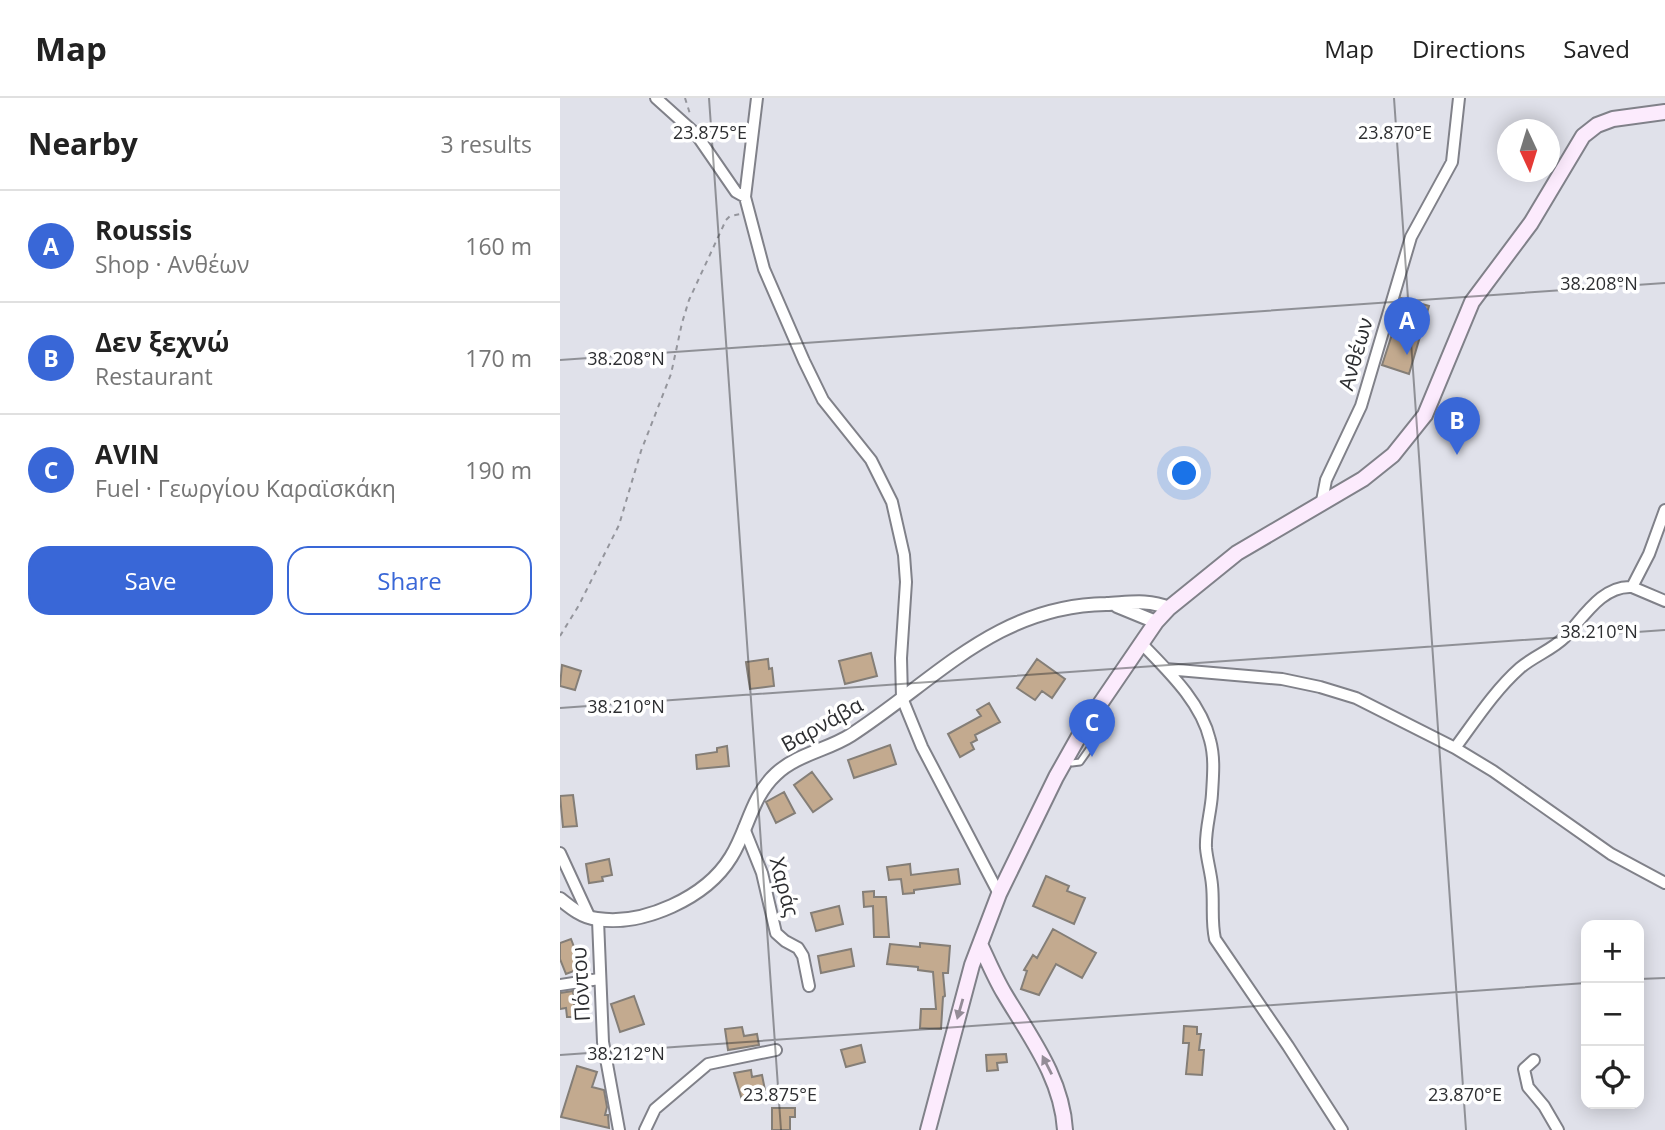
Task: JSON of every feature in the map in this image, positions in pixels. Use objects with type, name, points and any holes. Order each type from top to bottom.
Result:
[{"type":"main road","points":[[928,1130],[962,999],[999,894],[1076,741],[1156,622],[1169,608],[1237,553],[1363,479],[1402,445],[1418,425],[1435,391],[1472,302],[1531,223],[1583,136],[1603,122],[1665,112]]},
{"type":"main road","points":[[980,944],[1002,990],[1048,1066],[1061,1098],[1065,1130]]},
{"type":"street","points":[[656,98],[696,134],[736,192],[745,197]]},
{"type":"street","points":[[757,98],[745,197],[764,269],[823,400],[871,460],[892,502],[904,555],[906,582],[901,658],[902,698],[922,747],[999,894]]},
{"type":"street","name":"Ανθέων","points":[[1322,501],[1326,480],[1361,406],[1411,237],[1452,162],[1460,98]]},
{"type":"street","points":[[1632,587],[1665,510]]},
{"type":"street","points":[[1455,748],[1484,709],[1521,667],[1563,639],[1587,609],[1609,593],[1621,586],[1632,587],[1665,601]]},
{"type":"street","name":"Βαρνάβα","points":[[594,919],[622,919],[646,915],[698,891],[711,881],[731,857],[759,793],[775,774],[795,761],[847,737],[964,651],[1040,613],[1076,606],[1150,602],[1169,608]]},
{"type":"street","name":"Βαρνάβα","points":[[1107,604],[1136,612],[1156,622]]},
{"type":"street","points":[[1142,644],[1166,669],[1201,717],[1210,740],[1213,768],[1206,848],[1213,888],[1212,926],[1215,939],[1342,1130]]},
{"type":"street","points":[[1166,669],[1244,674],[1320,687],[1356,698],[1455,748],[1493,771],[1612,854],[1665,883]]},
{"type":"street","name":"Χαράς","points":[[744,828],[762,873],[776,933],[798,948],[803,956],[809,986]]},
{"type":"street","points":[[560,853],[594,919]]},
{"type":"street","points":[[560,899],[570,908],[594,919]]},
{"type":"street","name":"Πόντου","points":[[594,919],[604,1042],[619,1130]]},
{"type":"street","points":[[560,985],[599,979]]},
{"type":"street","points":[[645,1130],[655,1109],[708,1064],[776,1050]]},
{"type":"street","points":[[1534,1060],[1524,1069],[1525,1079],[1558,1130]]},
{"type":"lane","points":[[1072,763],[1080,762],[1092,745],[1087,737]]},
{"type":"path","points":[[560,636],[579,605],[619,525],[641,451],[671,374],[682,323],[695,288],[726,220],[730,216],[748,213]]},
{"type":"building","points":[[1401,298],[1429,306],[1409,374],[1382,365]]},
{"type":"building","points":[[871,653],[877,676],[845,684],[839,661]]},
{"type":"building","points":[[768,659],[774,686],[750,689],[746,662]]},
{"type":"building","points":[[1037,659],[1065,679],[1052,698],[1042,691],[1035,700],[1017,688]]},
{"type":"building","points":[[562,665],[581,671],[575,690],[560,686]]},
{"type":"building","points":[[989,703],[1000,722],[975,735],[977,740],[971,743],[974,749],[960,757],[948,734],[981,716],[977,710]]},
{"type":"building","points":[[890,745],[896,764],[854,778],[848,760]]},
{"type":"building","points":[[727,746],[729,766],[697,769],[696,755],[717,752],[717,748]]},
{"type":"building","points":[[812,772],[832,799],[813,812],[794,785]]},
{"type":"building","points":[[784,792],[795,813],[776,823],[766,802]]},
{"type":"building","points":[[573,795],[577,826],[563,827],[560,796]]},
{"type":"building","points":[[609,859],[612,875],[602,877],[603,881],[589,883],[586,864]]},
{"type":"building","points":[[910,864],[911,875],[958,869],[960,884],[903,894],[901,879],[889,880],[887,867]]},
{"type":"building","points":[[1046,876],[1069,886],[1067,891],[1085,898],[1074,924],[1033,906]]},
{"type":"building","points":[[874,891],[874,897],[886,897],[889,937],[874,937],[873,906],[864,907],[863,892]]},
{"type":"building","points":[[839,906],[843,924],[816,931],[811,913]]},
{"type":"building","points":[[1053,929],[1096,953],[1082,978],[1056,964],[1039,995],[1021,989],[1027,971],[1024,970],[1033,955],[1037,958]]},
{"type":"building","points":[[571,939],[582,968],[566,974],[560,959],[560,943]]},
{"type":"building","points":[[920,943],[950,946],[948,973],[943,973],[945,996],[941,1029],[920,1028],[921,1009],[936,1009],[933,972],[918,970],[918,967],[887,964],[890,944],[920,947]]},
{"type":"building","points":[[851,949],[854,966],[821,973],[818,956]]},
{"type":"building","points":[[573,991],[575,1017],[567,1017],[566,1008],[560,1009],[560,993]]},
{"type":"building","points":[[634,996],[644,1024],[620,1032],[611,1004]]},
{"type":"building","points":[[1184,1026],[1197,1027],[1197,1034],[1201,1034],[1199,1050],[1204,1050],[1202,1075],[1186,1074],[1189,1043],[1183,1043]]},
{"type":"building","points":[[742,1027],[744,1036],[757,1034],[759,1045],[728,1050],[725,1029]]},
{"type":"building","points":[[861,1045],[865,1062],[846,1067],[841,1050]]},
{"type":"building","points":[[1006,1054],[1007,1062],[997,1063],[998,1070],[987,1071],[986,1055]]},
{"type":"building","points":[[577,1066],[597,1072],[592,1087],[604,1090],[607,1107],[605,1115],[608,1115],[609,1128],[561,1117]]},
{"type":"building","points":[[751,1070],[752,1077],[762,1075],[765,1090],[759,1091],[760,1097],[742,1100],[734,1073]]},
{"type":"building","points":[[772,1108],[795,1108],[795,1117],[790,1117],[790,1130],[772,1130]]},
{"type":"place","name":"Roussis","points":[[1407,355]]},
{"type":"place","name":"Δεν ξεχνώ","points":[[1457,455]]},
{"type":"place","name":"AVIN","points":[[1092,757]]}]
